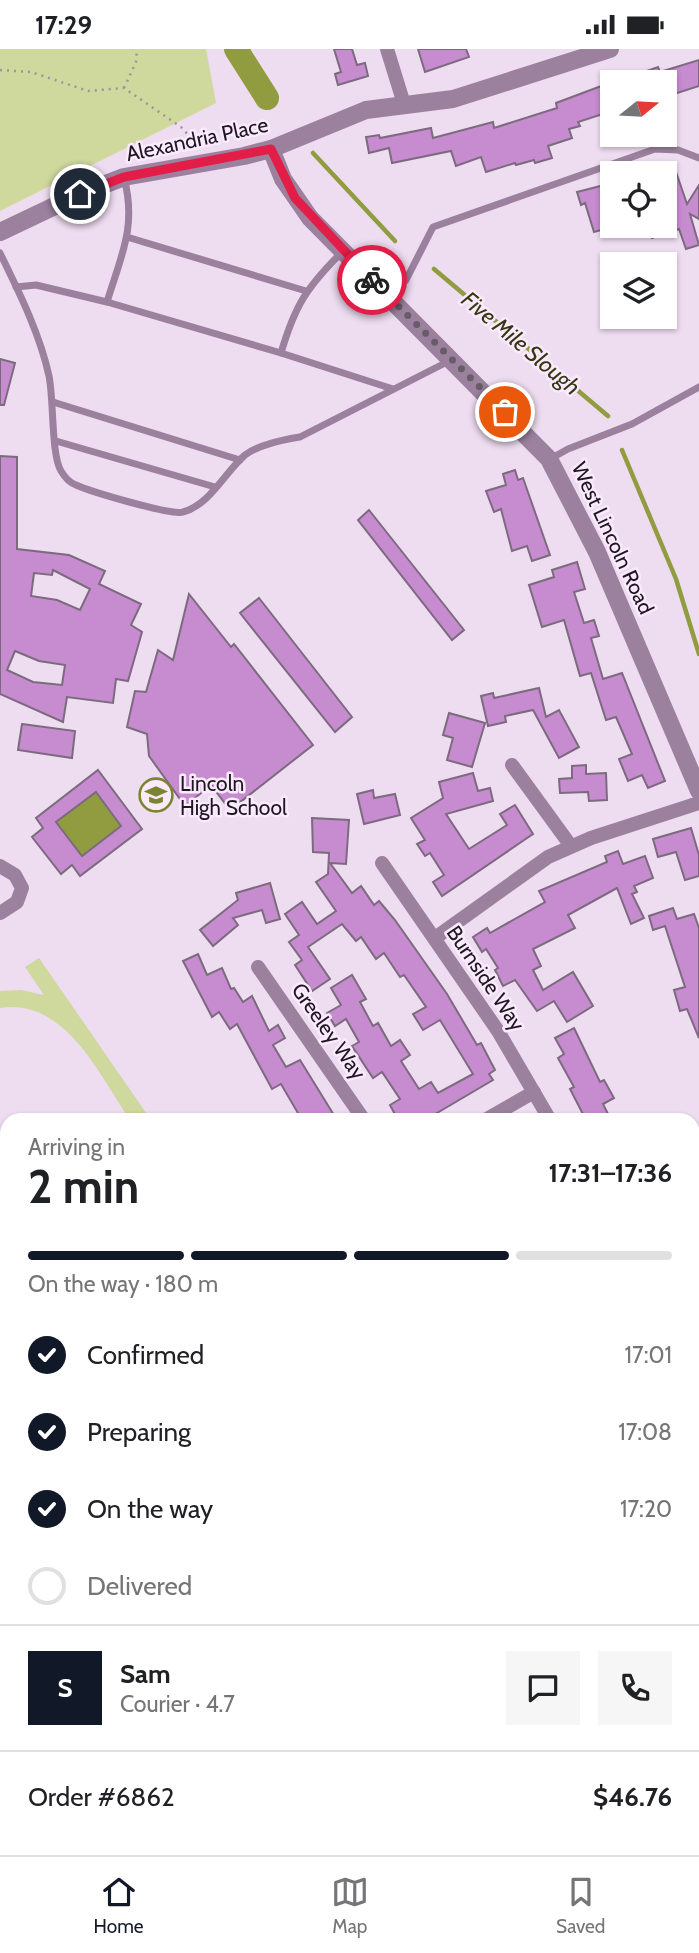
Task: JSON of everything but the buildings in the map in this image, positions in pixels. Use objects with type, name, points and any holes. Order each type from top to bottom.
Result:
[{"type":"street","points":[[387,49],[404,104]]},
{"type":"street","name":"Alexandria Place","points":[[0,232],[80,194],[124,177],[271,149],[366,110],[453,99],[585,53],[610,49]]},
{"type":"street","name":"West Lincoln Road","points":[[271,149],[295,198],[343,251],[549,459],[586,528],[696,770],[699,792]]},
{"type":"street","points":[[512,765],[571,846]]},
{"type":"street","points":[[435,938],[548,857],[571,846],[699,803]]},
{"type":"street","name":"Burnside Way","points":[[382,863],[435,938],[546,1113]]},
{"type":"street","points":[[0,866],[15,874],[22,888],[17,902],[0,912]]},
{"type":"street","name":"Greeley Way","points":[[258,967],[359,1113]]},
{"type":"street","points":[[497,1113],[534,1092]]},
{"type":"lane","points":[[389,297],[406,280],[433,227],[655,149],[678,151],[699,158]]},
{"type":"lane","points":[[107,302],[127,237],[131,204],[124,177]]},
{"type":"lane","points":[[127,237],[306,291]]},
{"type":"lane","points":[[281,353],[292,316],[306,291],[343,251]]},
{"type":"lane","points":[[0,253],[40,343],[53,402],[57,460],[61,472],[73,485],[164,511],[183,513],[202,501],[247,454],[277,442],[300,437],[452,359]]},
{"type":"lane","points":[[16,286],[36,285],[107,302],[393,389]]},
{"type":"lane","points":[[549,459],[632,424],[699,387]]},
{"type":"lane","points":[[53,402],[240,460]]},
{"type":"lane","points":[[56,441],[215,487]]},
{"type":"path","points":[[124,88],[136,62],[137,49]]},
{"type":"path","points":[[0,70],[31,72],[88,90],[124,88],[181,127],[199,147]]},
{"type":"shaded area","points":[[0,49],[206,49],[216,103],[0,211]]},
{"type":"shaded area","points":[[96,792],[121,826],[82,856],[56,822]]},
{"type":"shaded area","points":[[39,958],[146,1113],[126,1113],[93,1062],[62,1027],[44,1015],[23,1008],[0,1008],[0,991],[21,990],[44,995],[25,967]]},
{"type":"waterway","name":"Five Mile Slough","points":[[236,49],[267,98]]},
{"type":"waterway","name":"Five Mile Slough","points":[[313,153],[395,241]]},
{"type":"waterway","name":"Five Mile Slough","points":[[434,269],[608,416]]},
{"type":"waterway","name":"Five Mile Slough","points":[[622,450],[676,579],[699,654]]},
{"type":"way so far","points":[[372,280],[505,412]]},
{"type":"place","name":"Lincoln High School","points":[[156,795]]},
{"type":"route","points":[[80,194],[124,177],[271,149],[283,179],[310,218],[372,280]]}]
